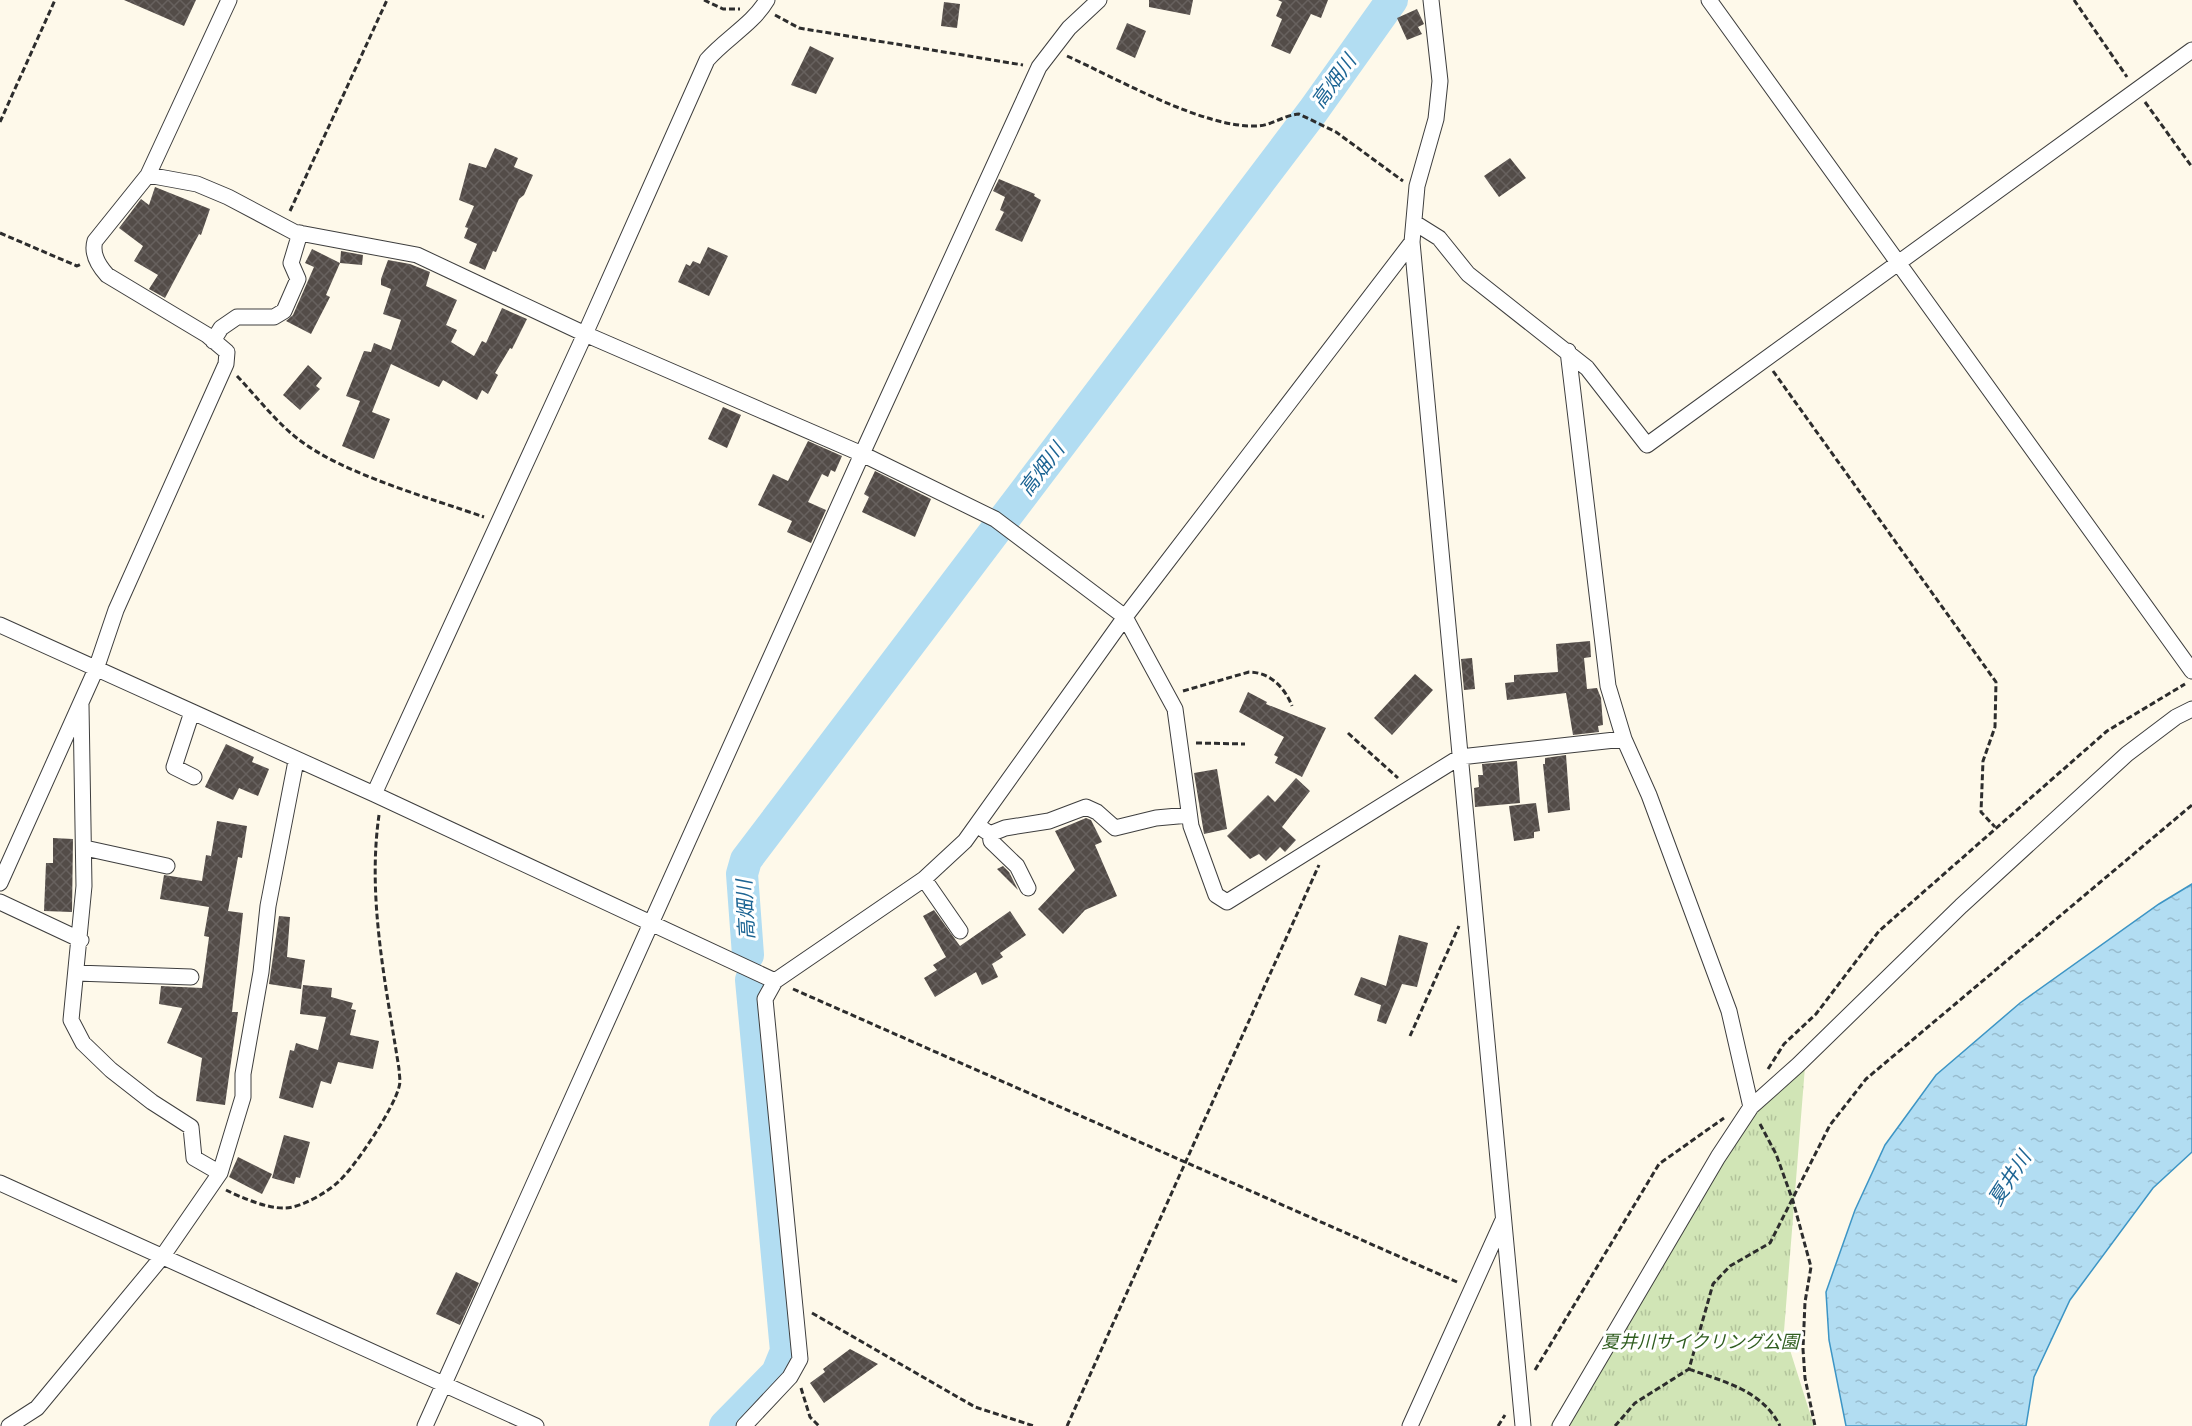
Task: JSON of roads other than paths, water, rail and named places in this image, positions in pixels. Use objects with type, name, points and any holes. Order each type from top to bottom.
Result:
[{"type":"street","points":[[0,883],[96,669],[116,610],[226,364],[227,352],[213,341],[106,275],[93,249],[95,241],[148,175],[229,0]]},
{"type":"street","points":[[425,1426],[862,454],[1039,67],[1069,28],[1099,0]]},
{"type":"street","points":[[1431,0],[1440,81],[1436,119],[1418,186],[1412,242],[1523,1426]]},
{"type":"street","points":[[1709,0],[2192,671]]},
{"type":"street","points":[[378,796],[498,522],[707,60],[765,4]]},
{"type":"street","points":[[1415,223],[1439,238],[1468,274],[1587,368],[1647,445],[2192,50]]},
{"type":"street","points":[[148,175],[197,184],[228,197],[282,227],[300,233],[417,255],[585,334],[862,454],[1001,523],[1125,617],[1169,694],[1175,709],[1190,815],[1216,895],[1227,902],[1408,787],[1460,757],[1624,739]]},
{"type":"street","points":[[213,341],[221,328],[237,317],[274,317],[284,311],[297,285],[296,272],[291,263],[300,233]]},
{"type":"street","points":[[744,1426],[796,1369],[800,1359],[765,999],[775,981],[924,879],[948,858],[977,825],[1125,617],[1412,242]]},
{"type":"street","points":[[1568,351],[1608,686],[1624,739],[1649,795],[1729,1011],[1751,1107]]},
{"type":"street","points":[[0,625],[296,761],[378,796],[775,981]]},
{"type":"street","points":[[81,702],[81,781],[85,848],[81,940],[71,1020],[83,1043],[111,1070],[152,1102],[191,1127],[194,1158],[218,1179]]},
{"type":"street","points":[[1560,1426],[1718,1157],[1751,1107],[1798,1065],[1961,906],[2118,762],[2176,717],[2192,709]]},
{"type":"street","points":[[192,712],[174,767],[194,777]]},
{"type":"street","points":[[9,1426],[37,1408],[162,1257],[218,1179],[243,1097],[247,1046],[261,972],[268,906],[296,761]]},
{"type":"street","points":[[990,834],[1005,828],[1049,821],[1086,807],[1097,812],[1114,828],[1156,818],[1190,815]]},
{"type":"street","points":[[977,825],[990,834],[991,841],[1017,866],[1028,888]]},
{"type":"street","points":[[85,848],[167,866]]},
{"type":"street","points":[[924,879],[960,930]]},
{"type":"street","points":[[0,902],[81,940]]},
{"type":"street","points":[[76,973],[191,977]]},
{"type":"street","points":[[0,1183],[536,1426]]},
{"type":"street","points":[[1410,1426],[1504,1217]]},
{"type":"water","name":"夏井川","points":[[2192,884],[2192,1152],[2153,1188],[2070,1300],[2034,1377],[2026,1426],[1846,1426],[1829,1340],[1826,1292],[1855,1210],[1885,1145],[1936,1075],[2020,1003],[2159,904]]},
{"type":"waterway","name":"高畑川","points":[[748,955],[742,874],[746,860],[1313,111],[1392,0]]},
{"type":"waterway","name":"高畑川","points":[[725,1426],[777,1373],[786,1351],[751,980]]},
{"type":"park label","name":"夏井川サイクリング公園","points":[[1700,1341]]}]
